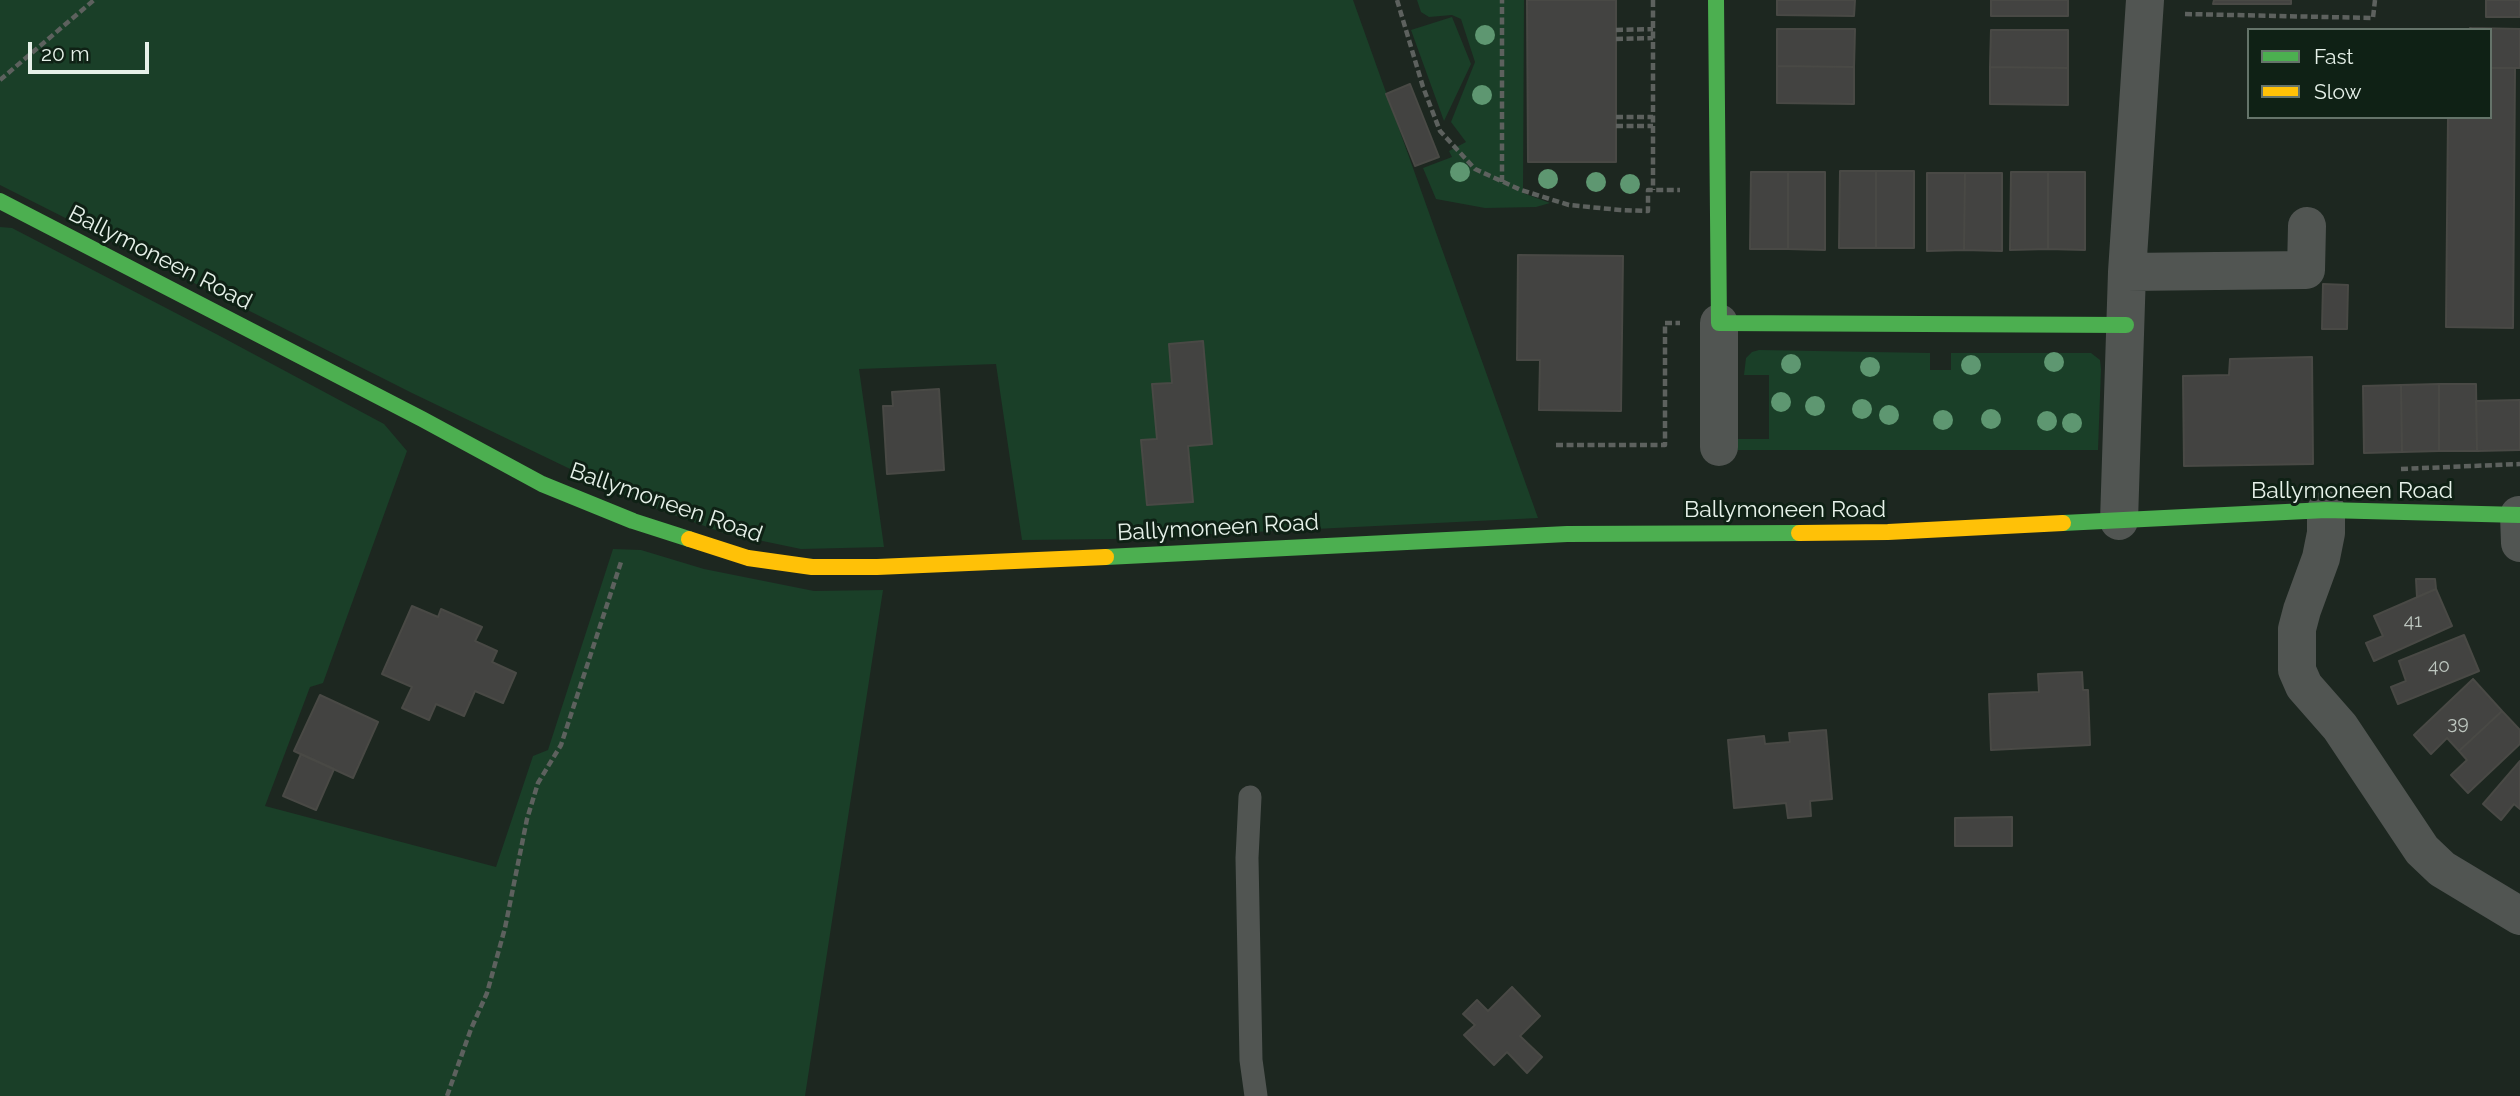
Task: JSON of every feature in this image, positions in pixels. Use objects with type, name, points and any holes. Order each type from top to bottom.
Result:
[{"type":"street","points":[[1716,0],[1718,447]]},
{"type":"street","points":[[2119,521],[2127,272],[2145,6]]},
{"type":"street","name":"Ballymoneen Road","points":[[0,201],[542,484],[634,521],[748,558],[812,567],[1077,559],[1567,534],[1888,532],[2326,510],[2520,524]]},
{"type":"street","points":[[2127,272],[2306,270],[2307,226]]},
{"type":"street","points":[[1719,323],[2126,325]]},
{"type":"street","points":[[2326,510],[2326,533],[2321,558],[2301,610],[2297,629],[2297,670],[2304,686],[2340,727],[2422,850],[2442,869],[2520,916]]},
{"type":"lane","points":[[1250,797],[1247,871],[1251,1060],[1256,1096]]},
{"type":"path","points":[[0,80],[94,0]]},
{"type":"path","points":[[1397,0],[1423,87],[1440,131],[1475,169],[1521,190],[1569,205],[1620,210],[1648,211],[1648,190],[1718,189]]},
{"type":"path","points":[[1502,0],[1502,182]]},
{"type":"path","points":[[1653,0],[1653,190]]},
{"type":"path","points":[[2145,6],[2373,18],[2375,0]]},
{"type":"path","points":[[1616,30],[1653,29]]},
{"type":"path","points":[[1616,38],[1653,38]]},
{"type":"path","points":[[1616,117],[1653,117]]},
{"type":"path","points":[[1616,126],[1653,126]]},
{"type":"path","points":[[1556,445],[1665,445],[1665,323],[1719,323]]},
{"type":"path","points":[[447,1096],[491,980],[505,928],[527,819],[538,783],[561,746],[634,521]]},
{"type":"green space","points":[[0,0],[1353,0],[1538,518],[1112,539],[1022,540],[996,364],[859,369],[884,547],[801,549],[724,533],[641,503],[412,393],[0,185]]},
{"type":"green space","points":[[1417,0],[1524,0],[1523,193],[1550,203],[1536,207],[1485,208],[1436,199],[1423,168],[1452,157],[1449,151],[1466,142],[1451,122],[1475,62],[1461,19],[1452,15],[1429,17],[1421,12]]},
{"type":"green space","points":[[1452,17],[1471,64],[1444,121],[1411,30]]},
{"type":"green space","points":[[0,227],[12,228],[384,424],[407,451],[323,683],[310,687],[265,806],[496,867],[533,756],[548,750],[613,549],[641,550],[704,569],[814,591],[883,590],[805,1096],[0,1096]]},
{"type":"green space","points":[[1759,350],[1930,353],[1930,370],[1951,370],[1951,353],[2091,353],[2100,360],[2101,369],[2098,450],[1732,450],[1732,439],[1769,439],[1769,375],[1744,375],[1746,358]]},
{"type":"building","points":[[1527,0],[1616,0],[1616,162],[1528,162]]},
{"type":"building","points":[[1777,0],[1855,0],[1854,16],[1777,15]]},
{"type":"building","points":[[1991,0],[2068,0],[2068,16],[1991,16]]},
{"type":"building","points":[[2214,0],[2291,0],[2291,4],[2213,4]]},
{"type":"building","points":[[2486,0],[2520,0],[2520,17],[2486,17]]},
{"type":"building","points":[[2492,28],[2520,29],[2520,68],[2492,68]]},
{"type":"building","points":[[1777,29],[1855,29],[1854,67],[1777,66]]},
{"type":"building","points":[[1991,30],[2068,30],[2068,68],[1990,67]]},
{"type":"building","points":[[1777,66],[1854,67],[1854,104],[1777,103]]},
{"type":"building","points":[[1990,67],[2068,68],[2068,105],[1990,104]]},
{"type":"building","points":[[2492,68],[2515,68],[2513,328],[2446,327],[2448,119],[2492,119]]},
{"type":"building","points":[[1410,84],[1439,157],[1415,166],[1386,94]]},
{"type":"building","points":[[1840,171],[1876,171],[1876,248],[1839,248]]},
{"type":"building","points":[[1876,171],[1914,171],[1914,248],[1876,248]]},
{"type":"building","points":[[1751,172],[1788,172],[1788,249],[1750,249]]},
{"type":"building","points":[[1788,172],[1825,172],[1825,250],[1788,249]]},
{"type":"building","points":[[2011,172],[2048,172],[2048,249],[2010,250]]},
{"type":"building","points":[[2048,172],[2085,172],[2085,250],[2048,249]]},
{"type":"building","points":[[1927,173],[1965,173],[1964,250],[1927,251]]},
{"type":"building","points":[[1965,173],[2002,173],[2002,251],[1964,250]]},
{"type":"building","points":[[1518,255],[1623,256],[1621,411],[1539,410],[1540,360],[1517,360]]},
{"type":"building","points":[[2323,284],[2348,285],[2347,329],[2322,329]]},
{"type":"building","points":[[1203,341],[1212,444],[1188,446],[1193,502],[1147,505],[1141,440],[1157,439],[1152,384],[1172,383],[1169,344]]},
{"type":"building","points":[[2312,357],[2313,464],[2184,466],[2183,376],[2229,375],[2230,359]]},
{"type":"building","points":[[2439,384],[2439,451],[2402,452],[2401,385]]},
{"type":"building","points":[[2439,384],[2476,384],[2477,451],[2439,451]]},
{"type":"building","points":[[2401,385],[2402,452],[2364,453],[2363,386]]},
{"type":"building","points":[[939,389],[944,470],[887,474],[883,406],[893,406],[892,392]]},
{"type":"building","points":[[2520,400],[2520,450],[2477,451],[2476,401]]},
{"type":"building","points":[[2416,579],[2435,579],[2436,589],[2417,597]]},
{"type":"building","points":[[2436,589],[2452,626],[2374,661],[2366,643],[2383,636],[2374,616]]},
{"type":"building","points":[[412,606],[438,617],[441,609],[482,627],[475,641],[497,651],[492,662],[516,673],[503,703],[475,691],[464,716],[436,704],[429,720],[402,708],[412,687],[382,674]]},
{"type":"building","points":[[2464,635],[2479,671],[2398,704],[2391,687],[2406,681],[2399,661]]},
{"type":"building","points":[[2082,672],[2083,690],[2088,690],[2090,745],[1991,750],[1989,694],[2039,692],[2038,674]]},
{"type":"building","points":[[2473,679],[2502,711],[2459,751],[2447,738],[2431,754],[2414,735]]},
{"type":"building","points":[[320,695],[378,722],[353,778],[294,751]]},
{"type":"building","points":[[2502,711],[2520,730],[2520,744],[2468,793],[2451,775],[2467,760],[2459,751]]},
{"type":"building","points":[[1826,730],[1832,799],[1810,801],[1811,816],[1788,818],[1786,803],[1734,808],[1728,740],[1764,736],[1765,744],[1790,742],[1789,733]]},
{"type":"building","points":[[301,754],[334,769],[316,810],[283,796]]},
{"type":"building","points":[[2520,761],[2520,809],[2514,804],[2501,820],[2483,804]]},
{"type":"building","points":[[2012,817],[2012,846],[1955,846],[1955,818]]},
{"type":"building","points":[[1512,987],[1540,1016],[1520,1036],[1542,1057],[1527,1073],[1507,1052],[1494,1065],[1464,1035],[1475,1025],[1463,1014],[1477,1000],[1488,1011]]},
{"type":"traffic: fast","points":[[1716,0],[1719,323],[2126,325]]},
{"type":"traffic: fast","points":[[0,201],[542,484],[633,521],[689,539]]},
{"type":"traffic: fast","points":[[2063,523],[2326,510],[2520,515]]},
{"type":"traffic: fast","points":[[1106,557],[1567,534],[1799,533]]},
{"type":"traffic: slow","points":[[1799,533],[1888,532],[2063,523]]},
{"type":"traffic: slow","points":[[689,539],[748,558],[812,567],[877,567],[1106,557]]}]
